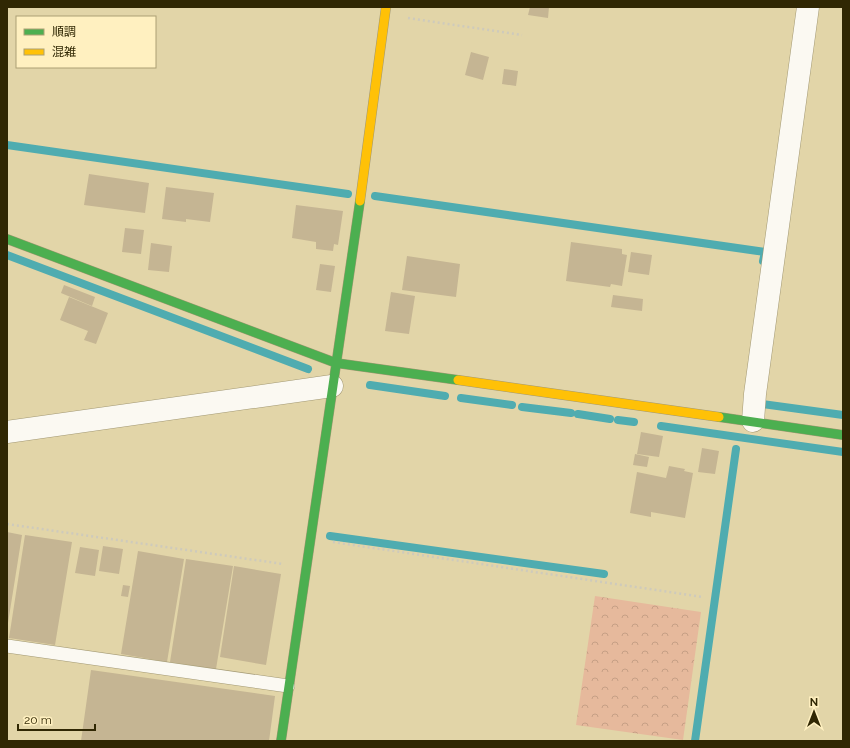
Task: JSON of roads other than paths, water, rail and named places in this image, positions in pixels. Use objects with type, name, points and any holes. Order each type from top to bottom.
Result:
[{"type":"street","points":[[753,421],[755,394],[808,7]]},
{"type":"street","points":[[281,741],[386,11]]},
{"type":"street","points":[[7,238],[336,363],[753,421],[843,435]]},
{"type":"street","points":[[7,432],[332,386]]},
{"type":"lane","points":[[7,646],[288,686]]},
{"type":"waterway","points":[[7,145],[348,194]]},
{"type":"waterway","points":[[375,196],[765,252],[763,261]]},
{"type":"waterway","points":[[7,255],[308,369]]},
{"type":"waterway","points":[[370,385],[445,396]]},
{"type":"waterway","points":[[461,398],[512,405]]},
{"type":"waterway","points":[[762,404],[843,415]]},
{"type":"waterway","points":[[522,407],[571,413]]},
{"type":"waterway","points":[[578,414],[610,419]]},
{"type":"waterway","points":[[618,420],[634,422]]},
{"type":"waterway","points":[[661,426],[843,452]]},
{"type":"waterway","points":[[695,741],[736,449]]},
{"type":"waterway","points":[[330,536],[604,574]]}]
